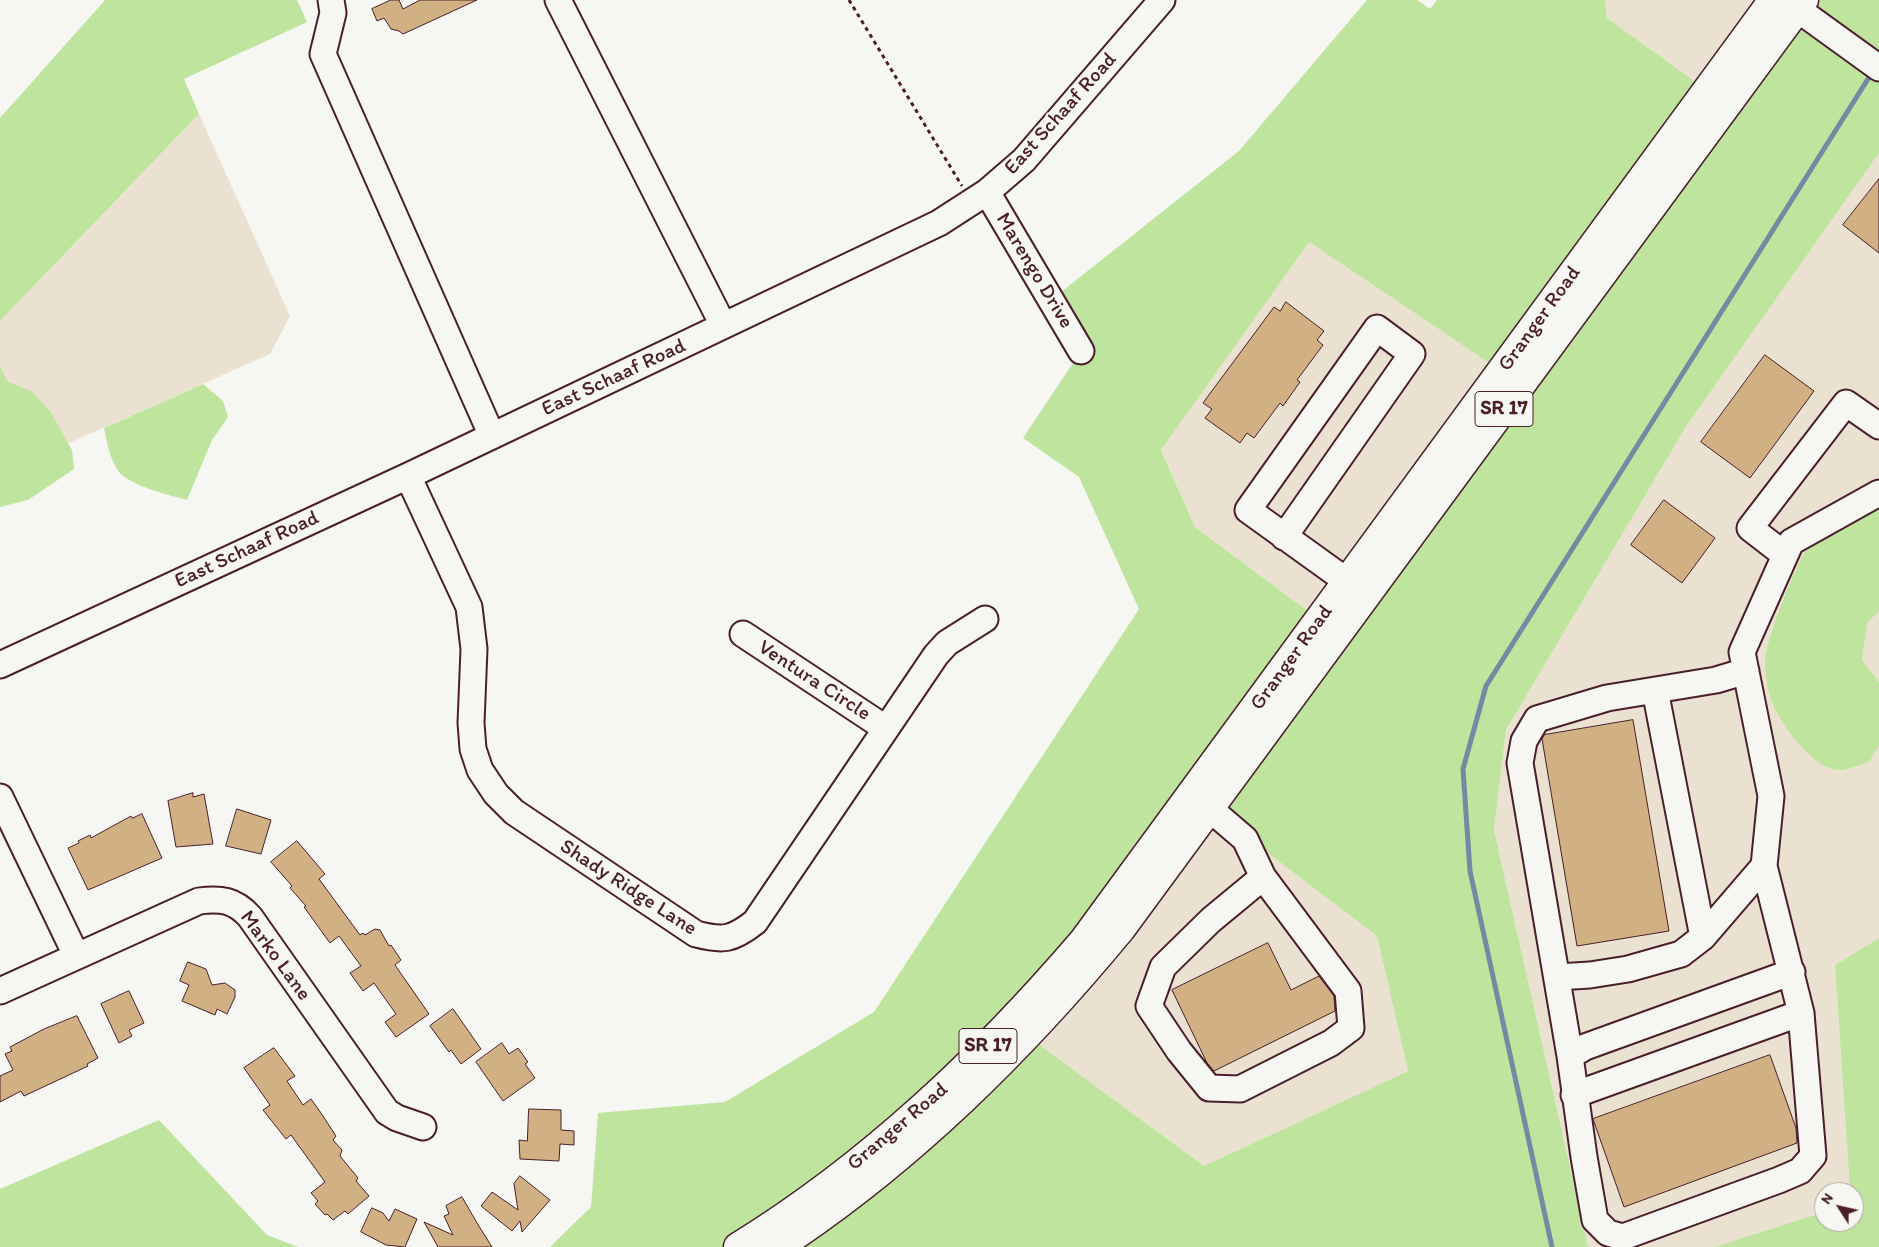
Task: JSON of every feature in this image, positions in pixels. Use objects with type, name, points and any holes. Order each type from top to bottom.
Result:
[{"type":"main road","name":"Granger Road","points":[[778,1247],[859,1190],[975,1090],[1029,1036],[1122,928],[1200,803],[1348,582],[1773,0]]},
{"type":"main road","name":"Granger Road","points":[[738,1247],[809,1200],[863,1159],[964,1071],[1084,940],[1200,803],[1796,3]]},
{"type":"street","points":[[331,0],[333,13],[323,54],[492,436]]},
{"type":"street","points":[[558,0],[723,325]]},
{"type":"street","name":"East Schaaf Road","points":[[0,665],[408,476],[939,223],[979,197],[1024,160],[1162,0]]},
{"type":"street","points":[[1796,3],[1879,68]]},
{"type":"street","name":"Marengo Drive","points":[[979,197],[1081,351]]},
{"type":"street","points":[[1284,537],[1412,354],[1377,328],[1248,510],[1284,537],[1348,582]]},
{"type":"street","points":[[1785,555],[1750,528],[1846,403],[1879,426]]},
{"type":"street","name":"Shady Ridge Lane","points":[[408,476],[469,607],[474,649],[471,723],[473,749],[480,770],[496,794],[520,817],[696,934],[727,939],[741,933],[754,922],[886,728],[947,644],[985,619]]},
{"type":"street","points":[[1746,671],[1716,680],[1607,698],[1537,719],[1524,741],[1520,763],[1570,1056],[1574,1094],[1595,1220],[1608,1233],[1623,1236],[1727,1200],[1800,1171],[1814,1156],[1801,1013],[1764,866],[1770,796],[1746,671],[1742,652],[1790,542],[1879,493]]},
{"type":"street","name":"Ventura Circle","points":[[743,634],[886,728]]},
{"type":"street","points":[[1655,690],[1703,937]]},
{"type":"street","points":[[0,797],[76,955]]},
{"type":"street","points":[[1200,803],[1245,839],[1263,877],[1348,992],[1351,1028],[1332,1044],[1240,1089],[1209,1088],[1179,1051],[1149,1006],[1163,967],[1211,920],[1263,877]]},
{"type":"street","points":[[1557,978],[1618,970],[1681,954],[1703,937],[1764,866]]},
{"type":"street","name":"Marko Lane","points":[[0,991],[199,900],[216,898],[240,906],[388,1112],[397,1118],[423,1127]]},
{"type":"street","points":[[1570,1056],[1585,1047],[1792,972]]},
{"type":"street","points":[[1574,1094],[1801,1013]]},
{"type":"path","points":[[849,0],[979,197]]},
{"type":"shaded area","points":[[1605,0],[1773,0],[1707,90],[1607,18]]},
{"type":"shaded area","points":[[199,114],[290,316],[270,354],[42,455],[0,366],[0,321]]},
{"type":"shaded area","points":[[1879,153],[1879,938],[1835,965],[1849,1182],[1814,1182],[1814,1215],[1714,1247],[1588,1247],[1494,830],[1506,730],[1687,425]]},
{"type":"shaded area","points":[[1309,242],[1501,371],[1320,620],[1195,527],[1161,449]]},
{"type":"shaded area","points":[[1210,809],[1377,936],[1408,1071],[1204,1166],[1029,1037]]},
{"type":"green space","points":[[105,0],[297,0],[307,22],[184,79],[199,114],[0,321],[0,118]]},
{"type":"green space","points":[[1367,0],[1417,0],[1430,9],[1437,0],[1605,0],[1607,18],[1707,90],[1501,371],[1309,242],[1161,450],[1195,527],[1320,620],[1010,1023],[738,1247],[550,1247],[591,1207],[598,1113],[725,1102],[874,1012],[1139,609],[1079,477],[1023,438],[1081,351],[1051,300],[1239,151]]},
{"type":"green space","points":[[1804,0],[1879,0],[1879,153],[1687,425],[1506,730],[1494,830],[1588,1247],[778,1247],[1029,1037],[1204,1166],[1408,1071],[1377,936],[1210,809]]},
{"type":"green space","points":[[0,366],[8,382],[31,391],[50,411],[72,450],[74,469],[28,500],[0,507]]},
{"type":"green space","points":[[203,384],[223,401],[228,417],[212,440],[187,500],[141,486],[119,472],[111,456],[104,428]]},
{"type":"green space","points":[[1879,507],[1879,611],[1867,623],[1862,660],[1879,682],[1879,745],[1869,762],[1840,770],[1829,768],[1819,762],[1797,742],[1788,730],[1770,696],[1765,666],[1766,653],[1782,605],[1807,549],[1852,520]]},
{"type":"green space","points":[[1879,938],[1879,1247],[1714,1247],[1814,1215],[1814,1232],[1864,1232],[1864,1182],[1849,1182],[1835,965]]},
{"type":"green space","points":[[159,1120],[267,1235],[298,1247],[0,1247],[0,1189]]},
{"type":"building","points":[[391,0],[399,0],[403,9],[420,0],[477,0],[403,34],[391,29],[384,18],[377,21],[372,9]]},
{"type":"building","points":[[1879,179],[1879,253],[1843,225]]},
{"type":"building","points":[[1286,302],[1324,331],[1317,340],[1323,345],[1297,380],[1300,382],[1283,406],[1280,403],[1254,438],[1247,433],[1240,443],[1205,418],[1212,409],[1203,403],[1274,307],[1280,311]]},
{"type":"building","points":[[1765,355],[1814,391],[1750,478],[1701,442]]},
{"type":"building","points":[[1664,500],[1715,538],[1682,583],[1631,545]]},
{"type":"building","points":[[1633,720],[1669,931],[1577,946],[1542,739],[1544,735]]},
{"type":"building","points":[[193,793],[193,797],[204,794],[213,844],[176,847],[168,801]]},
{"type":"building","points":[[237,809],[271,820],[261,854],[226,846]]},
{"type":"building","points":[[142,814],[162,858],[88,890],[68,848],[79,843],[78,841],[90,835],[91,838],[131,816],[132,818]]},
{"type":"building","points":[[297,841],[325,874],[319,879],[360,935],[363,933],[365,935],[375,929],[380,930],[389,946],[391,945],[401,960],[395,965],[429,1014],[396,1037],[385,1022],[396,1014],[374,983],[363,991],[350,973],[361,966],[339,936],[330,943],[304,907],[306,906],[290,888],[292,886],[271,862]]},
{"type":"building","points":[[1268,943],[1291,990],[1319,976],[1334,996],[1335,1011],[1214,1071],[1207,1063],[1172,990]]},
{"type":"building","points":[[188,962],[206,969],[212,985],[225,983],[235,990],[235,997],[227,1014],[217,1009],[215,1015],[182,1001],[189,985],[180,981]]},
{"type":"building","points":[[129,991],[144,1023],[129,1030],[132,1036],[119,1043],[101,1004]]},
{"type":"building","points":[[453,1009],[481,1049],[461,1064],[451,1050],[449,1052],[430,1026]]},
{"type":"building","points":[[77,1016],[98,1058],[87,1064],[88,1066],[24,1096],[21,1091],[0,1102],[0,1076],[13,1070],[5,1054],[12,1051],[10,1047],[44,1029]]},
{"type":"building","points":[[502,1043],[509,1054],[518,1048],[528,1062],[525,1064],[535,1078],[503,1101],[476,1062]]},
{"type":"building","points":[[274,1048],[295,1076],[287,1081],[303,1105],[311,1099],[321,1113],[336,1136],[333,1140],[342,1150],[340,1156],[358,1178],[356,1181],[369,1196],[348,1214],[345,1211],[333,1220],[327,1214],[325,1215],[315,1204],[318,1201],[311,1193],[325,1182],[291,1135],[286,1139],[263,1110],[270,1105],[244,1068]]},
{"type":"building","points":[[1770,1055],[1796,1128],[1797,1143],[1624,1207],[1593,1119]]},
{"type":"building","points":[[529,1109],[561,1110],[561,1130],[574,1131],[574,1145],[560,1144],[559,1161],[520,1159],[519,1140],[527,1141]]},
{"type":"building","points":[[520,1176],[550,1200],[522,1232],[520,1221],[512,1231],[481,1206],[492,1192],[518,1210],[514,1184]]},
{"type":"building","points":[[462,1197],[492,1247],[438,1247],[424,1222],[453,1235],[444,1216],[449,1214],[446,1206]]},
{"type":"building","points":[[372,1208],[383,1213],[389,1221],[395,1209],[417,1219],[405,1247],[386,1245],[361,1232]]},
{"type":"waterway","points":[[1552,1247],[1470,871],[1463,769],[1486,686],[1873,71]]}]
